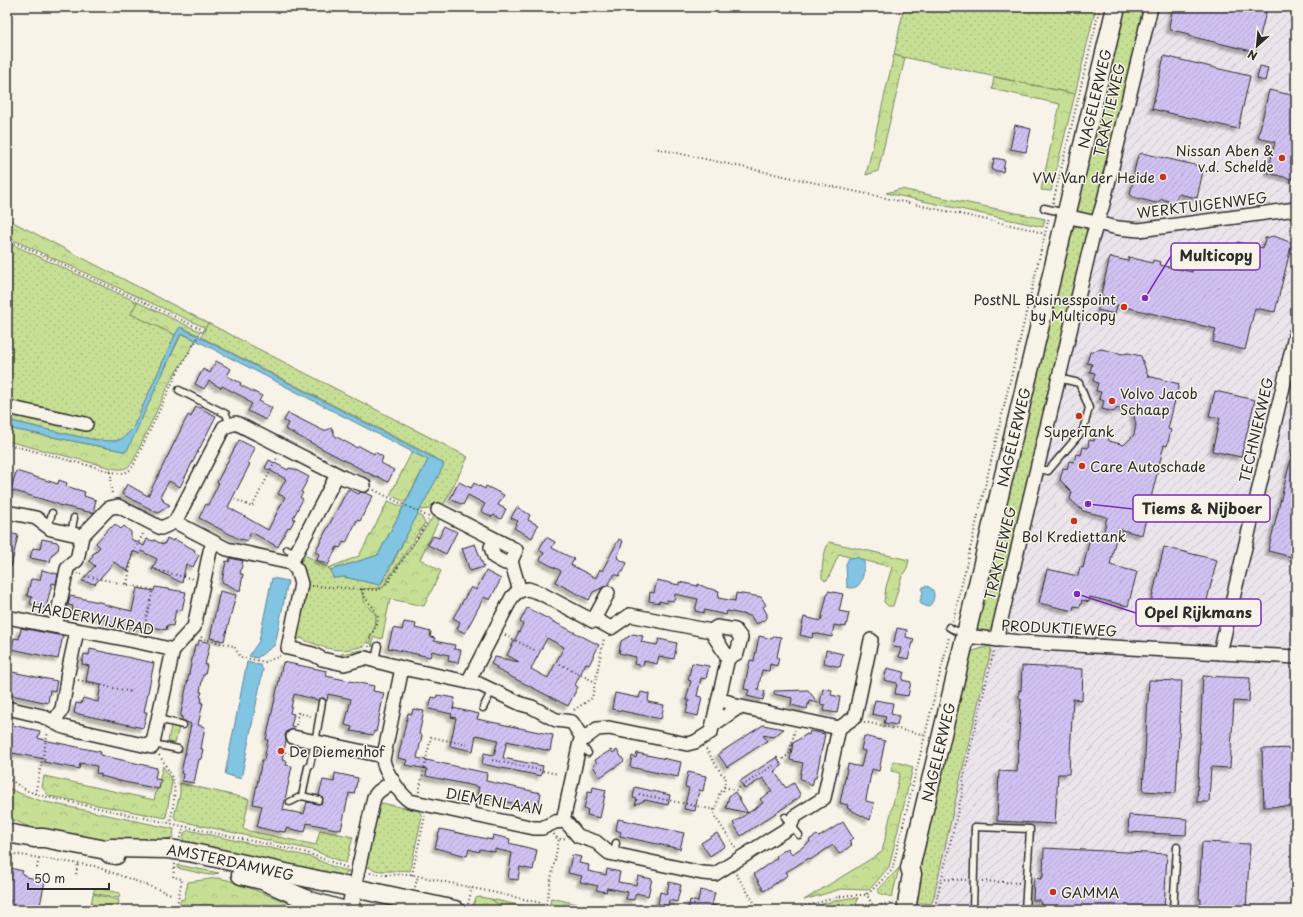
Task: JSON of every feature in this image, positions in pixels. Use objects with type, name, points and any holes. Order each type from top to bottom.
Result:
[{"type":"main road","name":"NAGELERWEG","points":[[897,908],[904,872],[910,868],[955,631],[1058,213],[1116,7]]},
{"type":"main road","name":"AMSTERDAMWEG","points":[[7,821],[35,832],[44,838]]},
{"type":"main road","name":"AMSTERDAMWEG","points":[[7,832],[106,850],[111,848],[168,849],[189,852],[450,908]]},
{"type":"main road","name":"AMSTERDAMWEG","points":[[106,850],[110,854],[172,860],[255,878],[310,901],[342,910]]},
{"type":"street","name":"TRAKTIEWEG","points":[[996,643],[1058,378],[1092,239],[1103,204],[1146,37],[1151,7]]},
{"type":"street","name":"WERKTUIGENWEG","points":[[1058,213],[1097,224],[1125,229],[1146,230],[1296,209]]},
{"type":"street","name":"TECHNIEKWEG","points":[[1220,653],[1296,332]]},
{"type":"street","points":[[7,407],[86,424]]},
{"type":"street","points":[[76,535],[109,508],[118,506],[161,528],[175,522],[224,427],[236,423],[337,475],[364,485]]},
{"type":"street","points":[[337,475],[292,555],[301,584],[288,648],[313,654],[322,659],[344,664],[373,655],[407,666],[479,684],[521,704],[532,707],[556,720],[572,722],[584,745],[570,808],[563,821],[567,823],[578,836],[596,842],[609,850],[702,873],[715,874],[790,826],[788,820],[824,798],[839,728],[855,717],[870,640]]},
{"type":"street","points":[[7,512],[32,517],[47,527],[76,535]]},
{"type":"street","points":[[434,514],[516,550],[511,561],[520,591]]},
{"type":"street","points":[[175,522],[215,548],[292,555]]},
{"type":"street","points":[[55,626],[67,569],[77,560],[76,535]]},
{"type":"street","points":[[7,708],[42,716],[52,725],[154,747],[158,719],[173,650],[194,627],[203,579],[215,548]]},
{"type":"street","points":[[468,682],[512,597],[520,591],[528,589],[537,592],[593,621],[598,621],[611,628],[630,616],[711,631],[717,627],[735,630],[741,638],[737,653],[728,658]]},
{"type":"street","points":[[593,621],[608,593]]},
{"type":"street","name":"HARDERWIJKPAD","points":[[7,617],[42,625],[84,630],[173,650]]},
{"type":"street","points":[[52,725],[62,709],[77,630]]},
{"type":"street","points":[[584,745],[609,728],[687,744],[695,742],[711,732],[728,658],[711,631]]},
{"type":"street","name":"PRODUKTIEWEG","points":[[955,631],[996,643],[1296,657]]},
{"type":"street","points":[[295,731],[316,742],[385,757],[407,666]]},
{"type":"street","points":[[719,700],[729,702],[732,705],[739,707],[839,728]]},
{"type":"street","points":[[713,725],[739,707]]},
{"type":"street","name":"DIEMENLAAN","points":[[385,757],[385,768],[401,792],[410,801],[468,812],[534,828],[542,828],[555,822],[563,821]]},
{"type":"street","points":[[350,910],[374,797],[378,792],[393,781]]},
{"type":"lane","points":[[1044,208],[1058,213]]},
{"type":"lane","points":[[1037,468],[1048,471],[1083,430],[1089,408],[1079,383],[1058,378]]},
{"type":"lane","points":[[179,390],[226,414],[230,425]]},
{"type":"lane","points":[[47,527],[52,513]]},
{"type":"lane","points":[[74,518],[76,535]]},
{"type":"lane","points":[[373,655],[378,646]]},
{"type":"lane","points":[[483,708],[492,690]]},
{"type":"lane","points":[[302,796],[308,767],[310,765],[316,742],[322,702]]},
{"type":"lane","points":[[158,719],[183,725]]},
{"type":"lane","points":[[154,747],[178,749]]},
{"type":"lane","points":[[290,802],[302,796],[319,800]]},
{"type":"lane","points":[[788,820],[799,835]]},
{"type":"lane","points":[[973,910],[975,827],[1030,829],[1025,910]]},
{"type":"lane","points":[[1173,910],[1177,847]]},
{"type":"path","points":[[794,910],[834,898],[866,894],[891,872],[895,865],[926,735],[955,631],[1047,234],[1058,213],[1100,7]]},
{"type":"path","points":[[654,148],[1021,227],[1047,234]]},
{"type":"path","points":[[7,239],[184,320],[201,329],[202,332],[176,375],[132,469],[124,473],[111,472],[7,444]]},
{"type":"path","points":[[235,499],[252,507],[278,456]]},
{"type":"path","points":[[111,472],[112,499]]},
{"type":"path","points":[[364,485],[422,514]]},
{"type":"path","points":[[310,586],[376,590],[383,587],[389,581],[434,514]]},
{"type":"path","points":[[127,584],[133,553],[145,530]]},
{"type":"path","points":[[152,569],[203,579]]},
{"type":"path","points":[[75,574],[153,590],[145,628]]},
{"type":"path","points":[[362,589],[364,596],[375,611],[378,618],[376,626],[368,640],[369,648],[373,655]]},
{"type":"path","points":[[504,635],[536,651]]},
{"type":"path","points":[[200,637],[234,646],[240,657],[243,658],[264,662],[285,654]]},
{"type":"path","points":[[571,712],[592,698],[604,638]]},
{"type":"path","points":[[934,910],[962,794],[964,775],[996,643]]},
{"type":"path","points":[[560,664],[595,682]]},
{"type":"path","points":[[79,681],[132,692]]},
{"type":"path","points":[[295,731],[298,713],[306,715]]},
{"type":"path","points":[[860,721],[926,735]]},
{"type":"path","points":[[34,794],[48,733],[52,725]]},
{"type":"path","points":[[783,759],[789,754],[795,732]]},
{"type":"path","points":[[420,783],[431,737],[468,745]]},
{"type":"path","points":[[154,747],[171,771],[174,782],[175,793],[170,823]]},
{"type":"path","points":[[705,747],[721,772],[726,777],[723,792],[720,791],[714,815],[738,852]]},
{"type":"path","points":[[285,752],[293,754]]},
{"type":"path","points":[[492,760],[558,774]]},
{"type":"path","points":[[724,787],[736,790],[774,765]]},
{"type":"path","points":[[7,778],[23,789],[34,794],[310,853],[331,863],[347,868]]},
{"type":"path","points":[[639,794],[715,810]]},
{"type":"path","points":[[412,875],[426,811]]},
{"type":"path","points":[[552,831],[559,839]]},
{"type":"path","points":[[559,839],[570,835]]},
{"type":"path","points":[[546,904],[559,839]]},
{"type":"path","points":[[7,853],[94,866],[171,894]]},
{"type":"path","points":[[38,868],[39,858]]},
{"type":"path","points":[[76,874],[78,864]]},
{"type":"path","points":[[175,864],[173,877],[182,880],[176,910]]},
{"type":"path","points":[[734,871],[759,910]]},
{"type":"path","points":[[366,872],[380,875],[412,875],[568,910]]},
{"type":"path","points":[[941,879],[1027,884]]},
{"type":"path","points":[[450,908],[472,888]]},
{"type":"path","points":[[866,894],[874,908]]},
{"type":"path","points":[[870,910],[884,904],[897,908]]},
{"type":"shaded area","points":[[1149,7],[1296,7],[1296,910],[909,910]]},
{"type":"green space","points":[[904,7],[1096,7],[1075,94],[894,55]]},
{"type":"green space","points":[[1122,7],[1146,7],[1094,214],[1079,214],[1075,207]]},
{"type":"green space","points":[[894,55],[905,58],[878,171],[866,175]]},
{"type":"green space","points":[[994,77],[1075,94],[1051,191],[1041,190],[1060,104],[992,89]]},
{"type":"green space","points":[[901,189],[1045,219],[1043,227],[886,193]]},
{"type":"green space","points":[[7,219],[208,323],[203,333],[204,327],[7,237]]},
{"type":"green space","points":[[1077,226],[1084,226],[1088,232],[994,627],[989,633],[983,633],[978,629],[974,622],[1071,229]]},
{"type":"green space","points":[[7,242],[137,302],[131,314],[175,335],[133,428],[121,439],[111,441],[98,440],[65,434],[7,420]]},
{"type":"green space","points":[[137,302],[200,332],[198,335],[180,327],[175,335],[131,314]]},
{"type":"green space","points":[[208,323],[468,457],[442,508],[419,510],[444,464],[430,455],[201,337]]},
{"type":"green space","points":[[182,334],[196,340],[170,382],[131,465],[123,469],[116,469],[7,441],[7,428],[126,451]]},
{"type":"green space","points":[[412,452],[428,460],[405,502],[390,495]]},
{"type":"green space","points":[[388,501],[403,507],[378,555],[331,570],[328,568],[359,556]]},
{"type":"green space","points":[[417,514],[421,516],[425,523],[382,588],[365,604],[376,614],[376,620],[374,629],[365,646],[340,650],[322,647],[301,638],[297,640],[295,634],[300,564],[305,555],[331,569],[333,578],[344,577],[380,585],[386,577]]},
{"type":"green space","points":[[441,516],[420,559],[441,571],[424,606],[390,599],[382,639],[374,637],[372,647],[370,639],[376,623],[376,614],[365,604],[361,589],[382,588],[433,517]]},
{"type":"green space","points":[[829,542],[909,560],[907,568],[902,576],[893,606],[888,606],[884,602],[886,587],[892,567],[862,560],[857,557],[852,558],[839,554],[828,579],[825,581],[822,578],[823,560]]},
{"type":"green space","points":[[990,646],[991,650],[933,900],[931,904],[912,902],[965,659],[973,651]]},
{"type":"green space","points":[[362,650],[369,651],[373,654],[366,653],[347,657],[340,656],[341,654]]},
{"type":"green space","points":[[171,725],[179,727],[175,743],[168,742]]},
{"type":"green space","points":[[893,761],[913,767],[889,867],[869,890],[841,889],[804,900],[882,852],[900,773],[891,771]]},
{"type":"green space","points":[[163,766],[172,781],[166,818],[49,796],[42,787],[44,776],[154,800]]},
{"type":"green space","points":[[180,783],[249,799],[243,828],[245,830],[316,845],[320,830],[353,837],[346,863],[312,850],[176,820],[174,816],[180,794]]},
{"type":"green space","points":[[7,787],[41,801],[174,829],[173,837],[156,844],[107,844],[34,829],[7,817]]},
{"type":"green space","points":[[377,802],[419,811],[422,816],[410,871],[382,871],[371,869],[366,864],[369,838]]},
{"type":"green space","points":[[188,830],[311,857],[336,868],[349,871],[340,878],[182,847],[184,833]]},
{"type":"green space","points":[[178,865],[219,873],[209,875],[177,868]]},
{"type":"green space","points":[[899,868],[892,897],[878,893],[878,890]]},
{"type":"green space","points":[[217,878],[228,880],[308,910],[178,910],[181,899],[184,900],[188,882]]},
{"type":"green space","points":[[95,888],[120,893],[119,898],[93,893]]},
{"type":"green space","points":[[93,894],[119,900],[117,910],[90,910]]},
{"type":"green space","points":[[480,897],[491,899],[505,910],[473,910],[473,905],[476,898]]},
{"type":"green space","points":[[551,898],[605,910],[575,910],[550,904]]},
{"type":"green space","points":[[849,898],[858,898],[855,910],[803,910],[826,903]]},
{"type":"green space","points":[[491,899],[541,910],[505,910]]},
{"type":"water","points":[[180,327],[443,463],[443,467],[380,585],[344,577],[333,578],[331,570],[378,555],[428,460],[184,334],[180,335],[127,451],[7,428],[7,420],[65,434],[98,440],[111,441],[121,439],[133,428]]},
{"type":"water","points":[[857,557],[864,561],[862,580],[856,587],[847,587],[846,564],[849,558]]},
{"type":"water","points":[[272,578],[288,581],[275,645],[257,658],[249,656],[259,641]]},
{"type":"water","points":[[925,586],[932,589],[934,595],[933,601],[928,607],[921,604],[920,601],[923,593],[923,587]]},
{"type":"water","points":[[247,662],[260,665],[263,670],[241,779],[225,774]]},
{"type":"building","points":[[1173,7],[1245,7],[1266,12],[1256,52],[1189,36],[1190,34],[1171,30],[1169,26]]},
{"type":"building","points":[[1164,56],[1250,76],[1238,129],[1152,109]]},
{"type":"building","points":[[1260,66],[1268,68],[1265,81],[1257,79]]},
{"type":"building","points":[[1269,90],[1296,96],[1296,180],[1268,173],[1275,142],[1258,138]]},
{"type":"building","points":[[1015,125],[1031,129],[1026,152],[1010,149]]},
{"type":"building","points":[[1142,153],[1204,167],[1197,198],[1178,194],[1176,199],[1172,202],[1162,199],[1156,203],[1133,197],[1130,194],[1135,174],[1134,172],[1138,155]]},
{"type":"building","points":[[994,158],[1005,160],[1003,172],[992,170]]},
{"type":"building","points":[[1274,236],[1292,243],[1275,312],[1255,308],[1245,350],[1213,342],[1216,329],[1117,305],[1115,314],[1097,310],[1106,298],[1101,294],[1110,257],[1128,261],[1129,257],[1152,263],[1153,260],[1161,262],[1160,265],[1192,272],[1197,249],[1233,257],[1237,242],[1263,248],[1265,238]]},
{"type":"building","points":[[1101,349],[1141,356],[1148,376],[1179,384],[1168,429],[1171,430],[1167,446],[1164,445],[1142,535],[1118,529],[1110,565],[1137,572],[1128,606],[1090,597],[1089,602],[1082,600],[1080,607],[1074,606],[1073,611],[1039,603],[1047,569],[1078,576],[1080,567],[1083,568],[1090,538],[1102,541],[1107,517],[1083,511],[1070,499],[1072,492],[1060,480],[1063,468],[1067,469],[1069,461],[1074,462],[1076,454],[1081,455],[1083,447],[1088,448],[1089,440],[1094,441],[1096,434],[1108,436],[1109,441],[1124,445],[1134,435],[1136,425],[1133,412],[1117,408],[1114,412],[1102,409],[1104,401],[1099,399],[1101,392],[1096,391],[1098,383],[1093,381],[1095,373],[1090,372],[1092,364],[1087,363],[1090,352]]},
{"type":"building","points":[[216,361],[231,369],[227,376],[241,383],[240,385],[262,396],[259,401],[272,408],[266,420],[248,411],[252,404],[246,400],[247,399],[222,386],[221,388],[209,381],[204,389],[195,384],[203,369],[210,373]]},
{"type":"building","points":[[1215,391],[1255,400],[1241,457],[1212,451],[1220,418],[1209,416]]},
{"type":"building","points":[[196,406],[216,416],[180,487],[169,481],[161,495],[164,502],[170,505],[158,513],[122,494],[127,484],[148,496],[188,415],[191,417]]},
{"type":"building","points":[[288,413],[324,431],[332,428],[335,436],[357,448],[359,446],[374,454],[375,452],[383,457],[381,463],[394,470],[388,482],[285,429],[288,423],[284,421]]},
{"type":"building","points":[[239,440],[255,448],[248,463],[250,464],[228,507],[268,530],[285,497],[278,494],[286,479],[265,468],[269,460],[288,470],[289,468],[294,469],[309,477],[301,492],[303,493],[300,497],[303,499],[293,518],[295,519],[290,528],[288,527],[278,547],[251,532],[247,541],[241,540],[199,518],[206,504],[208,505],[219,483],[217,482]]},
{"type":"building","points":[[1293,450],[1296,450],[1296,558],[1268,551]]},
{"type":"building","points":[[16,471],[58,484],[59,480],[67,483],[66,486],[85,492],[84,496],[96,500],[93,513],[58,505],[11,490]]},
{"type":"building","points":[[459,482],[471,488],[474,483],[485,489],[486,486],[504,495],[498,505],[506,509],[501,519],[494,515],[492,517],[481,511],[485,504],[468,495],[463,505],[450,499]]},
{"type":"building","points":[[348,489],[359,494],[360,492],[373,496],[360,521],[357,520],[346,543],[343,542],[340,548],[337,547],[328,565],[317,560],[319,554],[315,552]]},
{"type":"building","points":[[517,507],[530,515],[528,520],[538,525],[532,538],[514,528],[518,521],[511,518]]},
{"type":"building","points":[[115,524],[121,529],[124,526],[131,532],[131,539],[144,546],[147,539],[154,540],[164,545],[167,538],[173,541],[174,539],[195,550],[194,552],[199,555],[193,567],[186,564],[182,583],[153,568],[157,559],[141,551],[140,554],[133,551],[128,571],[114,562],[95,584],[82,581],[95,566],[89,561],[93,557],[92,555],[100,547],[96,543],[110,527],[111,528]]},
{"type":"building","points":[[445,526],[457,532],[446,554],[428,545],[433,536],[439,538]]},
{"type":"building","points":[[7,533],[18,535],[11,567],[7,566]]},
{"type":"building","points":[[546,537],[555,542],[552,548],[574,559],[571,565],[596,578],[600,569],[602,571],[619,539],[623,541],[617,558],[627,563],[623,572],[621,572],[619,576],[615,574],[608,585],[593,592],[589,600],[555,582],[561,571],[540,560],[544,553],[539,550]]},
{"type":"building","points":[[42,539],[57,542],[59,545],[58,550],[52,554],[50,562],[30,558],[33,548],[40,549]]},
{"type":"building","points":[[475,544],[484,567],[470,571],[462,548]]},
{"type":"building","points":[[1164,547],[1217,560],[1201,624],[1176,618],[1174,625],[1147,619]]},
{"type":"building","points":[[230,558],[243,561],[240,574],[243,574],[240,591],[222,582],[226,561],[229,562]]},
{"type":"building","points":[[42,570],[58,574],[56,584],[52,583],[46,608],[30,604],[32,597],[27,596],[31,579],[40,580]]},
{"type":"building","points":[[486,571],[501,579],[490,600],[484,597],[465,633],[457,629],[460,622],[453,618],[471,587],[476,590]]},
{"type":"building","points":[[657,580],[679,585],[679,582],[698,586],[698,584],[719,591],[718,598],[735,601],[736,593],[761,597],[766,605],[763,607],[767,614],[767,618],[759,623],[755,623],[751,616],[727,611],[726,615],[704,610],[704,613],[695,611],[698,599],[675,594],[674,601],[667,600],[667,603],[649,601],[650,592],[654,593]]},
{"type":"building","points":[[155,587],[186,592],[182,610],[176,609],[173,626],[167,625],[166,630],[145,625],[144,627],[141,627],[141,629],[106,622],[106,619],[72,612],[73,606],[68,605],[70,596],[132,611],[137,588],[154,591]]},
{"type":"building","points":[[220,591],[236,595],[224,641],[210,638]]},
{"type":"building","points":[[828,591],[843,594],[839,611],[849,613],[846,627],[834,625],[832,637],[813,633],[812,638],[800,635],[804,617],[821,621]]},
{"type":"building","points":[[527,608],[599,645],[589,665],[586,663],[575,685],[578,687],[568,706],[496,669],[497,667],[491,664],[495,657],[519,662],[507,655],[523,624],[520,622]],"holes":[[[547,638],[564,647],[548,678],[531,669]]]},
{"type":"building","points":[[404,622],[416,624],[415,628],[431,632],[430,637],[435,638],[434,641],[455,645],[454,649],[461,650],[458,663],[448,661],[449,655],[432,651],[430,657],[388,648],[393,628],[402,630]]},
{"type":"building","points":[[21,628],[63,636],[58,659],[12,649],[14,638],[19,639]]},
{"type":"building","points":[[897,628],[907,630],[906,637],[914,639],[908,659],[899,657],[901,648],[893,647]]},
{"type":"building","points":[[633,634],[643,636],[641,642],[657,645],[659,639],[677,643],[674,659],[659,656],[657,664],[644,661],[643,666],[634,664],[636,657],[619,653],[621,641]]},
{"type":"building","points":[[759,636],[772,639],[773,636],[781,637],[777,657],[779,658],[777,666],[770,664],[769,671],[762,670],[758,690],[765,691],[763,700],[747,696],[749,690],[744,689],[750,660],[754,661]]},
{"type":"building","points":[[199,640],[210,643],[205,665],[207,665],[205,675],[203,675],[200,692],[202,692],[200,697],[202,698],[201,703],[203,703],[198,725],[205,727],[201,749],[203,749],[201,759],[199,759],[194,783],[182,781],[183,774],[181,773],[191,724],[182,720],[181,713],[195,645],[198,645]]},
{"type":"building","points":[[90,649],[154,663],[144,712],[147,712],[143,728],[74,713],[76,703],[81,704],[83,698],[98,702],[101,684],[86,681],[89,666],[82,664],[84,654],[89,655]]},
{"type":"building","points":[[826,650],[843,654],[840,667],[824,663]]},
{"type":"building","name":"De Diemenhof","points":[[283,662],[327,671],[326,676],[374,686],[373,691],[384,693],[376,732],[374,731],[373,735],[351,731],[352,727],[345,725],[351,699],[328,694],[327,701],[323,698],[318,700],[294,694],[290,713],[294,714],[291,726],[295,727],[294,729],[287,731],[285,735],[286,741],[282,760],[287,761],[286,765],[292,766],[283,810],[304,814],[307,802],[318,804],[322,803],[323,798],[319,795],[323,780],[334,782],[335,773],[358,778],[354,794],[349,793],[341,830],[307,823],[305,832],[286,828],[285,832],[278,832],[257,827],[262,806],[253,804],[262,760],[264,760],[268,740],[266,740]]},
{"type":"building","points":[[692,663],[709,666],[706,679],[701,678],[697,696],[702,697],[698,716],[686,713],[689,700],[686,700],[691,681],[688,680]]},
{"type":"building","points":[[1022,666],[1083,669],[1082,700],[1073,699],[1069,774],[1058,774],[1055,824],[997,821],[999,771],[1017,772],[1021,699],[1019,699],[1019,690],[1021,691]]},
{"type":"building","points":[[887,668],[904,672],[902,680],[911,682],[908,696],[895,694],[897,683],[884,680]]},
{"type":"building","points":[[7,671],[57,681],[55,691],[50,690],[48,703],[7,694]]},
{"type":"building","points":[[1203,676],[1250,678],[1249,702],[1234,701],[1230,768],[1211,767],[1209,802],[1197,802]]},
{"type":"building","points":[[1149,680],[1182,681],[1176,793],[1143,791]]},
{"type":"building","points":[[823,688],[832,690],[831,695],[840,697],[837,713],[824,711],[825,705],[820,704]]},
{"type":"building","points":[[808,690],[818,703],[809,701],[807,709],[791,705],[792,698],[774,694],[774,691]]},
{"type":"building","points":[[641,692],[649,694],[648,702],[664,705],[661,719],[612,709],[615,693],[639,698]]},
{"type":"building","points":[[437,695],[455,698],[453,708],[479,714],[477,719],[553,735],[550,751],[507,741],[503,758],[543,766],[541,776],[482,764],[484,753],[494,755],[498,740],[476,735],[473,751],[450,746],[456,718],[451,717],[452,714],[429,709],[432,697],[436,698]]},
{"type":"building","points":[[875,700],[893,703],[891,714],[899,716],[897,725],[884,723],[886,717],[872,714]]},
{"type":"building","points":[[413,709],[424,711],[419,734],[422,736],[417,758],[487,773],[486,781],[541,793],[538,808],[477,796],[479,787],[426,776],[427,769],[405,765],[407,760],[398,758],[408,713],[412,714]]},
{"type":"building","points":[[7,724],[40,731],[38,738],[44,740],[101,752],[100,755],[157,768],[155,779],[161,780],[159,789],[101,776],[101,774],[96,773],[97,766],[80,763],[79,769],[44,762],[45,759],[7,752]]},
{"type":"building","points":[[763,725],[784,729],[773,737],[763,735],[767,741],[727,767],[718,754]]},
{"type":"building","points":[[810,731],[825,734],[816,778],[814,778],[812,786],[800,778],[803,763],[790,760],[793,743],[807,734],[809,735]]},
{"type":"building","points":[[864,736],[885,741],[879,771],[872,769],[866,799],[866,801],[874,803],[870,820],[847,808],[848,805],[840,803],[848,764],[861,767],[865,751],[861,750]]},
{"type":"building","points":[[1296,748],[1296,806],[1264,807],[1262,749]]},
{"type":"building","points":[[611,750],[613,753],[617,750],[624,761],[600,777],[593,766],[597,763],[595,760]]},
{"type":"building","points":[[637,753],[681,762],[678,777],[630,767],[632,756],[636,758]]},
{"type":"building","points":[[777,757],[782,766],[774,771],[786,788],[794,783],[800,797],[741,836],[733,823],[763,803],[760,799],[772,791],[763,778],[745,789],[740,781]]},
{"type":"building","points":[[688,772],[706,776],[703,791],[699,790],[695,811],[684,809],[689,788],[685,787]]},
{"type":"building","points":[[593,787],[606,790],[600,818],[587,815],[588,810],[584,809],[588,791],[592,792]]},
{"type":"building","points":[[635,787],[670,795],[668,805],[645,800],[635,805],[637,799],[633,798]]},
{"type":"building","points":[[735,792],[748,813],[726,808],[729,796]]},
{"type":"building","points":[[1129,815],[1187,819],[1186,835],[1128,832]]},
{"type":"building","points":[[618,819],[684,833],[680,849],[620,836],[621,832],[616,830]]},
{"type":"building","points":[[843,822],[853,838],[849,841],[852,845],[839,854],[833,845],[810,860],[809,858],[786,872],[788,875],[764,891],[754,874],[777,858],[776,856],[788,848],[792,854],[810,842],[809,840],[817,835],[819,837]]},
{"type":"building","points":[[440,829],[492,840],[493,835],[510,839],[509,843],[537,850],[533,870],[520,867],[518,880],[510,879],[508,878],[512,853],[495,849],[495,852],[480,849],[479,852],[469,849],[467,856],[435,848]]},
{"type":"building","points":[[717,833],[725,846],[710,856],[701,843]]},
{"type":"building","points":[[1202,842],[1250,844],[1246,910],[1201,910],[1201,899],[1199,899]]},
{"type":"building","points":[[1044,848],[1167,854],[1164,910],[1041,910],[1040,900],[1033,900],[1034,878],[1041,879],[1041,877],[1043,877]]},
{"type":"building","points":[[572,855],[581,857],[579,863],[589,865],[588,871],[606,875],[607,869],[620,872],[618,882],[636,885],[638,876],[652,879],[648,896],[636,893],[634,900],[626,899],[628,892],[607,888],[606,892],[596,890],[598,886],[580,882],[582,876],[568,873]]},
{"type":"building","points":[[10,868],[23,871],[22,874],[27,877],[45,881],[39,910],[7,910],[10,900],[7,900],[7,882]]},
{"type":"building","points":[[669,882],[681,885],[677,902],[669,900],[668,906],[658,904],[660,892],[667,894]]},
{"type":"building","points":[[700,890],[715,893],[712,905],[717,906],[717,910],[688,910],[690,900],[698,902]]},
{"type":"place","name":"Nissan Aben & v.d. Schelde","points":[[1282,158]]},
{"type":"place","name":"VW Van der Heide","points":[[1163,177]]},
{"type":"place","name":"Multicopy","points":[[1145,298]]},
{"type":"place","name":"PostNL Businesspoint by Multicopy","points":[[1124,307]]},
{"type":"place","name":"Volvo Jacob Schaap","points":[[1112,401]]},
{"type":"place","name":"SuperTank","points":[[1079,416]]},
{"type":"place","name":"Care Autoschade","points":[[1082,466]]},
{"type":"place","name":"Tiems & Nijboer","points":[[1088,504]]},
{"type":"place","name":"Bol Krediettank","points":[[1074,521]]},
{"type":"place","name":"Opel Rijkmans","points":[[1077,594]]},
{"type":"place","name":"De Diemenhof","points":[[281,751]]},
{"type":"place","name":"GAMMA","points":[[1053,892]]}]
